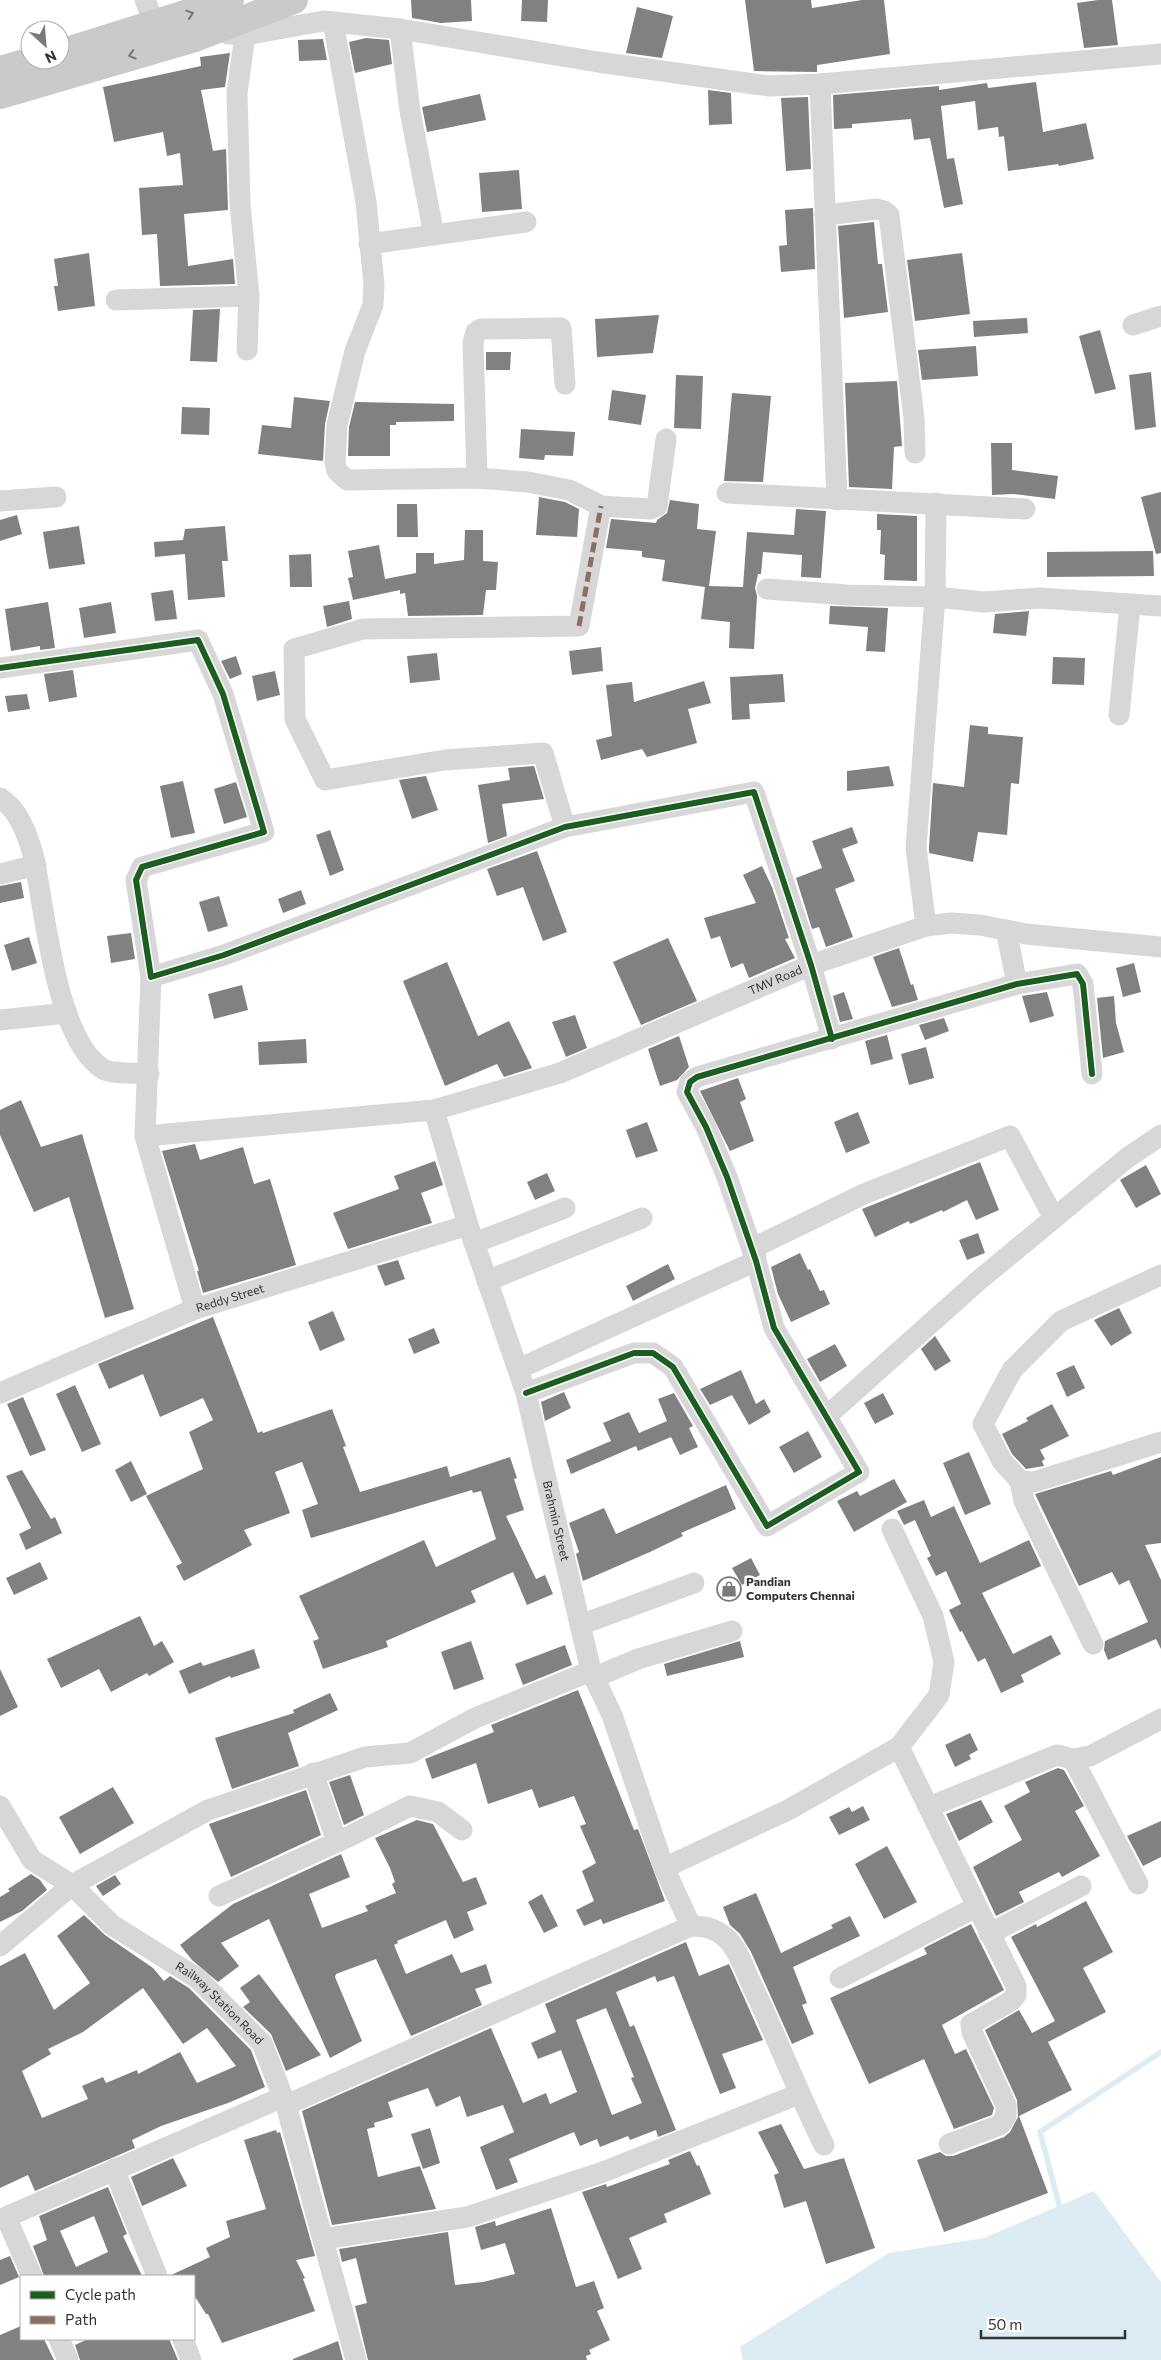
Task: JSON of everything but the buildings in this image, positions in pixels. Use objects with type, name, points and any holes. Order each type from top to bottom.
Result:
[{"type":"main road","points":[[0,94],[159,36],[230,0]]},
{"type":"main road","points":[[70,51],[159,36],[234,31],[294,0]]},
{"type":"main road","points":[[0,70],[20,64]]},
{"type":"street","points":[[145,0],[159,36]]},
{"type":"street","points":[[247,350],[249,296],[240,204],[234,31],[323,21],[333,22],[400,29],[598,62],[769,86],[820,84],[1161,54]]},
{"type":"street","points":[[333,22],[366,202],[374,285],[373,305],[355,351],[337,425],[335,463],[337,471],[347,480],[477,478],[528,482],[569,490],[601,506],[647,509],[657,506],[666,439]]},
{"type":"street","points":[[400,29],[410,111],[434,235]]},
{"type":"street","points":[[820,84],[837,500]]},
{"type":"street","points":[[825,215],[877,209],[884,211],[889,216],[914,418],[915,453]]},
{"type":"street","points":[[369,244],[526,222]]},
{"type":"street","points":[[116,300],[249,296]]},
{"type":"street","points":[[1133,325],[1161,316]]},
{"type":"street","points":[[477,478],[473,344],[476,332],[481,329],[561,328],[565,384]]},
{"type":"street","points":[[727,493],[1025,509]]},
{"type":"street","points":[[0,501],[56,497]]},
{"type":"street","points":[[926,926],[916,848],[935,597],[936,504]]},
{"type":"street","points":[[565,827],[543,753],[445,760],[325,780],[295,719],[294,649],[363,629],[579,626],[601,506]]},
{"type":"street","points":[[767,589],[846,595],[935,597],[984,602],[1040,598],[1161,606]]},
{"type":"street","points":[[1119,715],[1130,605]]},
{"type":"street","points":[[0,668],[198,640],[223,694],[264,832],[142,867],[136,880],[151,977],[149,1074],[145,1136],[195,1310]]},
{"type":"street","points":[[151,977],[224,955],[565,827],[754,792],[811,965],[832,1039]]},
{"type":"street","points":[[0,798],[16,812],[26,832],[36,866],[62,997],[78,1041],[90,1057],[105,1070],[149,1074]]},
{"type":"street","points":[[0,874],[36,866]]},
{"type":"street","name":"TMV Road","points":[[145,1136],[434,1110],[560,1073],[811,965],[926,926],[951,923],[980,925],[1026,934],[1161,947]]},
{"type":"street","points":[[1006,930],[1017,984]]},
{"type":"street","points":[[526,1393],[634,1353],[653,1353],[673,1367],[767,1526],[860,1472],[828,1415],[774,1328],[756,1261],[726,1177],[706,1127],[687,1092],[687,1087],[697,1077],[1017,984],[1077,974],[1081,978],[1092,1074]]},
{"type":"street","points":[[0,1020],[67,1013]]},
{"type":"street","name":"Brahmin Street","points":[[434,1110],[471,1234],[526,1393],[592,1675],[612,1715],[664,1868],[691,1926]]},
{"type":"street","points":[[828,1415],[978,1281],[1127,1158],[1161,1134]]},
{"type":"street","points":[[756,1261],[755,1247],[864,1194],[1010,1136],[1054,1218]]},
{"type":"street","name":"Reddy Street","points":[[0,1393],[195,1310],[565,1208]]},
{"type":"street","points":[[487,1281],[642,1218]]},
{"type":"street","points":[[518,1369],[756,1261]]},
{"type":"street","points":[[1093,1644],[1024,1501],[1003,1474],[982,1424],[1012,1370],[1061,1321],[1161,1275]]},
{"type":"street","points":[[1003,1474],[1034,1482],[1161,1442]]},
{"type":"street","points":[[664,1868],[788,1810],[899,1747],[939,1695],[944,1662],[933,1616],[892,1529]]},
{"type":"street","points":[[580,1625],[694,1583]]},
{"type":"street","points":[[0,1946],[72,1885],[208,1810],[365,1757],[410,1753],[475,1718],[592,1675],[732,1631]]},
{"type":"street","points":[[929,1808],[1056,1755],[1073,1758],[1090,1756],[1161,1720]]},
{"type":"street","points":[[899,1747],[988,1934],[1016,1986],[1016,1995],[1011,2001],[971,2024],[972,2032],[1006,2106],[1006,2116],[1000,2125],[949,2144]]},
{"type":"street","points":[[1073,1758],[1138,1884]]},
{"type":"street","points":[[314,1773],[338,1842]]},
{"type":"street","name":"Railway Station Road","points":[[0,1806],[32,1860],[72,1885],[112,1926],[197,1978],[262,2043],[284,2101],[356,2360]]},
{"type":"street","points":[[220,1896],[338,1842],[410,1806],[438,1812],[462,1830]]},
{"type":"street","points":[[988,1934],[1081,1886]]},
{"type":"street","points":[[840,1978],[976,1907]]},
{"type":"street","points":[[32,2275],[3,2210],[114,2170],[284,2101],[691,1926],[708,1926],[727,1938],[772,2027],[799,2094],[824,2145]]},
{"type":"street","points":[[323,2239],[467,2217],[603,2172],[799,2094]]},
{"type":"street","points":[[114,2170],[157,2275]]},
{"type":"street","points":[[59,2340],[68,2360]]},
{"type":"street","points":[[183,2340],[191,2360]]},
{"type":"shaded area","points":[[1094,2191],[1161,2282],[1161,2360],[743,2360],[740,2347],[889,2253],[984,2238]]},
{"type":"waterway","points":[[1061,2212],[1040,2132],[1161,2052]]},
{"type":"marked path","points":[[579,626],[601,506]]},
{"type":"cycle path","points":[[0,668],[198,640],[223,694],[264,832],[142,867],[136,880],[151,977],[224,955],[565,827],[754,792],[811,965],[832,1039]]},
{"type":"cycle path","points":[[526,1393],[634,1353],[653,1353],[673,1367],[767,1526],[859,1472],[774,1328],[756,1261],[727,1177],[706,1127],[687,1092],[690,1082],[697,1077],[1017,984],[1077,974],[1083,984],[1092,1074]]},
{"type":"place","name":"Pandian Computers Chennai","points":[[729,1589]]}]
